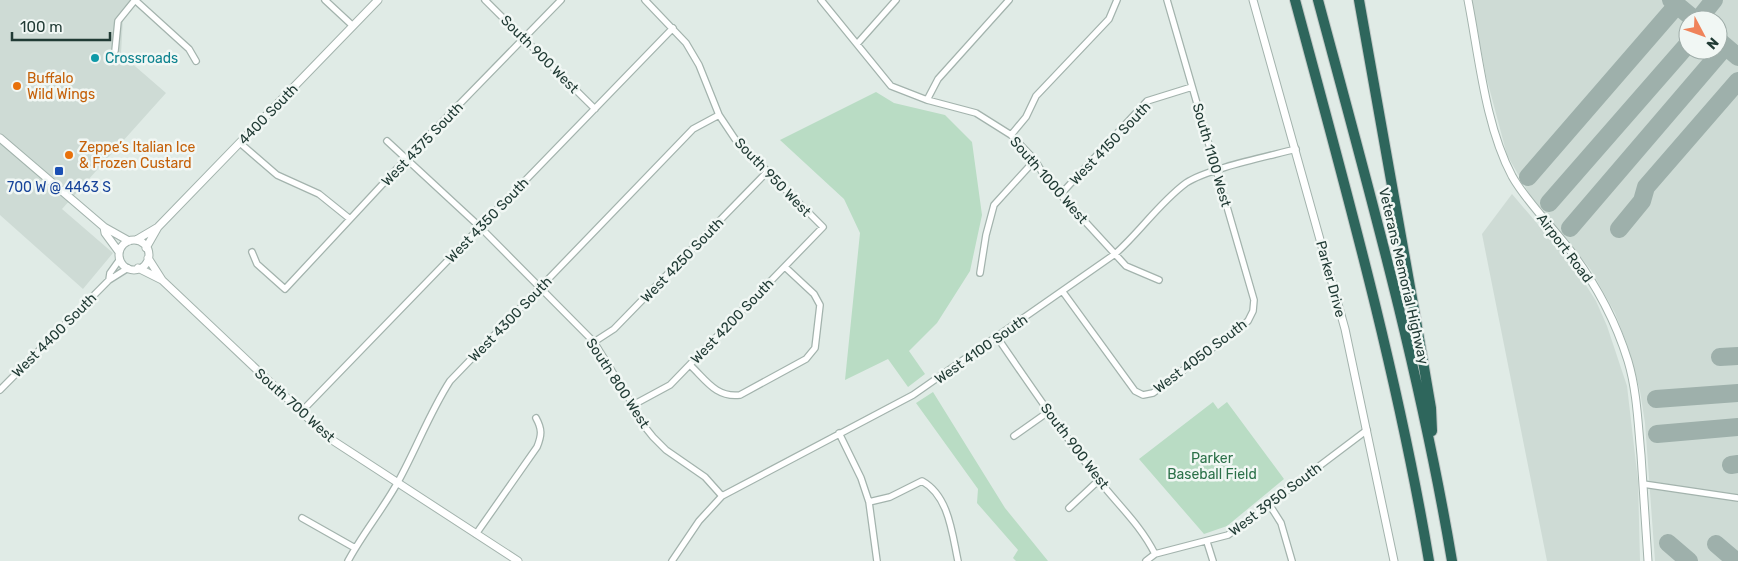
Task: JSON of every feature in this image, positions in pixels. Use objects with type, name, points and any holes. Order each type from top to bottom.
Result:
[{"type":"highway","points":[[1295,0],[1387,348],[1414,468],[1429,561]]},
{"type":"highway","name":"Veterans Memorial Highway","points":[[1318,0],[1381,230],[1433,457],[1452,561]]},
{"type":"highway","points":[[1359,0],[1422,351],[1430,408],[1433,457]]},
{"type":"street","points":[[115,51],[118,21],[135,0],[189,49],[196,61]]},
{"type":"street","points":[[325,0],[354,26]]},
{"type":"street","name":"4400 South","points":[[158,227],[378,0]]},
{"type":"street","name":"South 900 West","points":[[485,0],[595,109]]},
{"type":"street","name":"West 4375 South","points":[[252,252],[257,264],[285,289],[406,159],[561,0]]},
{"type":"street","name":"South 950 West","points":[[645,0],[674,28],[699,65],[719,115],[735,139],[823,227]]},
{"type":"street","name":"South 1000 West","points":[[821,0],[891,86],[928,100],[976,112],[1011,135],[1035,160],[1046,179],[1060,195],[1126,266],[1158,280]]},
{"type":"street","points":[[857,44],[896,0]]},
{"type":"street","points":[[928,100],[938,79],[1009,0]]},
{"type":"street","points":[[1011,135],[1026,117],[1036,96],[1109,19],[1117,0]]},
{"type":"street","name":"South 1100 West","points":[[1168,0],[1254,300],[1253,311]]},
{"type":"street","name":"Parker Drive","points":[[1253,0],[1296,148],[1345,329],[1394,561]]},
{"type":"street","name":"Airport Road","points":[[1468,0],[1490,112],[1501,151],[1513,177],[1528,200],[1567,246],[1595,286],[1609,314],[1628,361],[1638,416],[1648,561]]},
{"type":"street","name":"West 4350 South","points":[[301,412],[674,28]]},
{"type":"street","name":"West 4150 South","points":[[1060,195],[1147,101],[1192,86]]},
{"type":"street","name":"West 4300 South","points":[[348,561],[398,483],[420,443],[440,397],[450,381],[693,129],[719,115]]},
{"type":"street","points":[[0,138],[104,227],[132,241],[141,242],[146,248],[148,258],[145,264],[138,268],[128,268],[105,233],[104,227]]},
{"type":"street","name":"South 800 West","points":[[387,141],[480,228],[594,342],[653,437],[666,450],[705,476],[722,496]]},
{"type":"street","points":[[240,143],[277,175],[319,194],[350,219]]},
{"type":"street","name":"West 4100 South","points":[[672,561],[699,520],[722,496],[913,395],[1115,254],[1132,239],[1168,199],[1188,182],[1217,171],[1296,148]]},
{"type":"street","points":[[980,273],[986,235],[994,205],[1035,160]]},
{"type":"street","name":"West 4250 South","points":[[594,342],[614,330],[767,172]]},
{"type":"street","points":[[120,255],[121,247],[158,227]]},
{"type":"street","points":[[146,248],[158,227]]},
{"type":"street","name":"West 4200 South","points":[[633,405],[670,385],[823,227]]},
{"type":"street","name":"West 4400 South","points":[[109,280],[110,273],[120,255]]},
{"type":"street","name":"South 700 West","points":[[148,258],[162,280],[329,438],[518,561]]},
{"type":"street","points":[[690,365],[719,393],[728,397],[740,395],[806,359],[815,348],[820,305],[814,294],[785,267]]},
{"type":"street","name":"West 4400 South","points":[[0,390],[109,280],[128,268]]},
{"type":"street","name":"South 700 West","points":[[138,268],[162,280]]},
{"type":"street","name":"West 4050 South","points":[[1063,292],[1135,391],[1143,395],[1153,393],[1248,321],[1253,311]]},
{"type":"street","name":"South 900 West","points":[[997,337],[1048,412],[1099,480],[1144,533],[1155,554]]},
{"type":"street","points":[[1014,436],[1048,412]]},
{"type":"street","points":[[476,534],[537,447],[542,437],[542,428],[536,418]]},
{"type":"street","name":"West 3950 South","points":[[1146,561],[1155,554],[1228,535],[1367,430]]},
{"type":"street","points":[[839,433],[861,478],[870,502],[877,561]]},
{"type":"street","points":[[870,502],[890,497],[922,480],[931,486],[944,506],[958,561]]},
{"type":"street","points":[[1069,508],[1099,480]]},
{"type":"street","points":[[1643,484],[1738,498]]},
{"type":"street","points":[[1269,504],[1281,523],[1292,561]]},
{"type":"street","points":[[302,518],[355,548]]},
{"type":"street","points":[[1207,542],[1213,561]]},
{"type":"shaded area","points":[[0,0],[140,0],[123,18],[121,54],[166,93],[62,209],[113,253],[83,289],[0,215]]},
{"type":"shaded area","points":[[1472,0],[1738,0],[1738,561],[1655,561],[1645,423],[1640,391],[1628,347],[1615,313],[1591,270],[1530,195],[1507,155],[1486,76]]},
{"type":"shaded area","points":[[1512,194],[1575,268],[1596,301],[1607,326],[1627,386],[1638,481],[1640,561],[1547,561],[1482,234]]},
{"type":"green space","points":[[876,92],[894,103],[945,115],[972,142],[982,215],[970,271],[937,323],[909,351],[925,374],[908,387],[888,359],[845,380],[860,233],[844,199],[780,140]]},
{"type":"green space","points":[[933,392],[1005,508],[1048,561],[1016,561],[1013,558],[1018,550],[977,503],[978,489],[916,403]]},
{"type":"green space","name":"Parker Baseball Field","points":[[1213,402],[1218,409],[1227,402],[1284,479],[1227,526],[1204,534],[1139,459]]},
{"type":"taxiway","points":[[1671,0],[1683,10]]},
{"type":"taxiway","points":[[1706,10],[1714,0]]},
{"type":"taxiway","points":[[1528,177],[1677,5]]},
{"type":"taxiway","points":[[1728,48],[1738,57]]},
{"type":"taxiway","points":[[1549,203],[1678,55]]},
{"type":"taxiway","points":[[1570,228],[1714,60]]},
{"type":"taxiway","points":[[1619,229],[1642,201],[1646,187],[1738,81]]},
{"type":"taxiway","points":[[1720,357],[1738,356]]},
{"type":"taxiway","points":[[1656,399],[1738,393]]},
{"type":"taxiway","points":[[1657,434],[1738,427]]},
{"type":"taxiway","points":[[1731,465],[1738,464]]},
{"type":"taxiway","points":[[1668,543],[1689,561]]},
{"type":"taxiway","points":[[1716,544],[1736,561]]},
{"type":"place","name":"Crossroads","points":[[95,58]]},
{"type":"place","name":"Buffalo Wild Wings","points":[[17,86]]},
{"type":"place","name":"Zeppe’s Italian Ice & Frozen Custard","points":[[69,155]]},
{"type":"place","name":"700 W @ 4463 S","points":[[59,171]]}]
